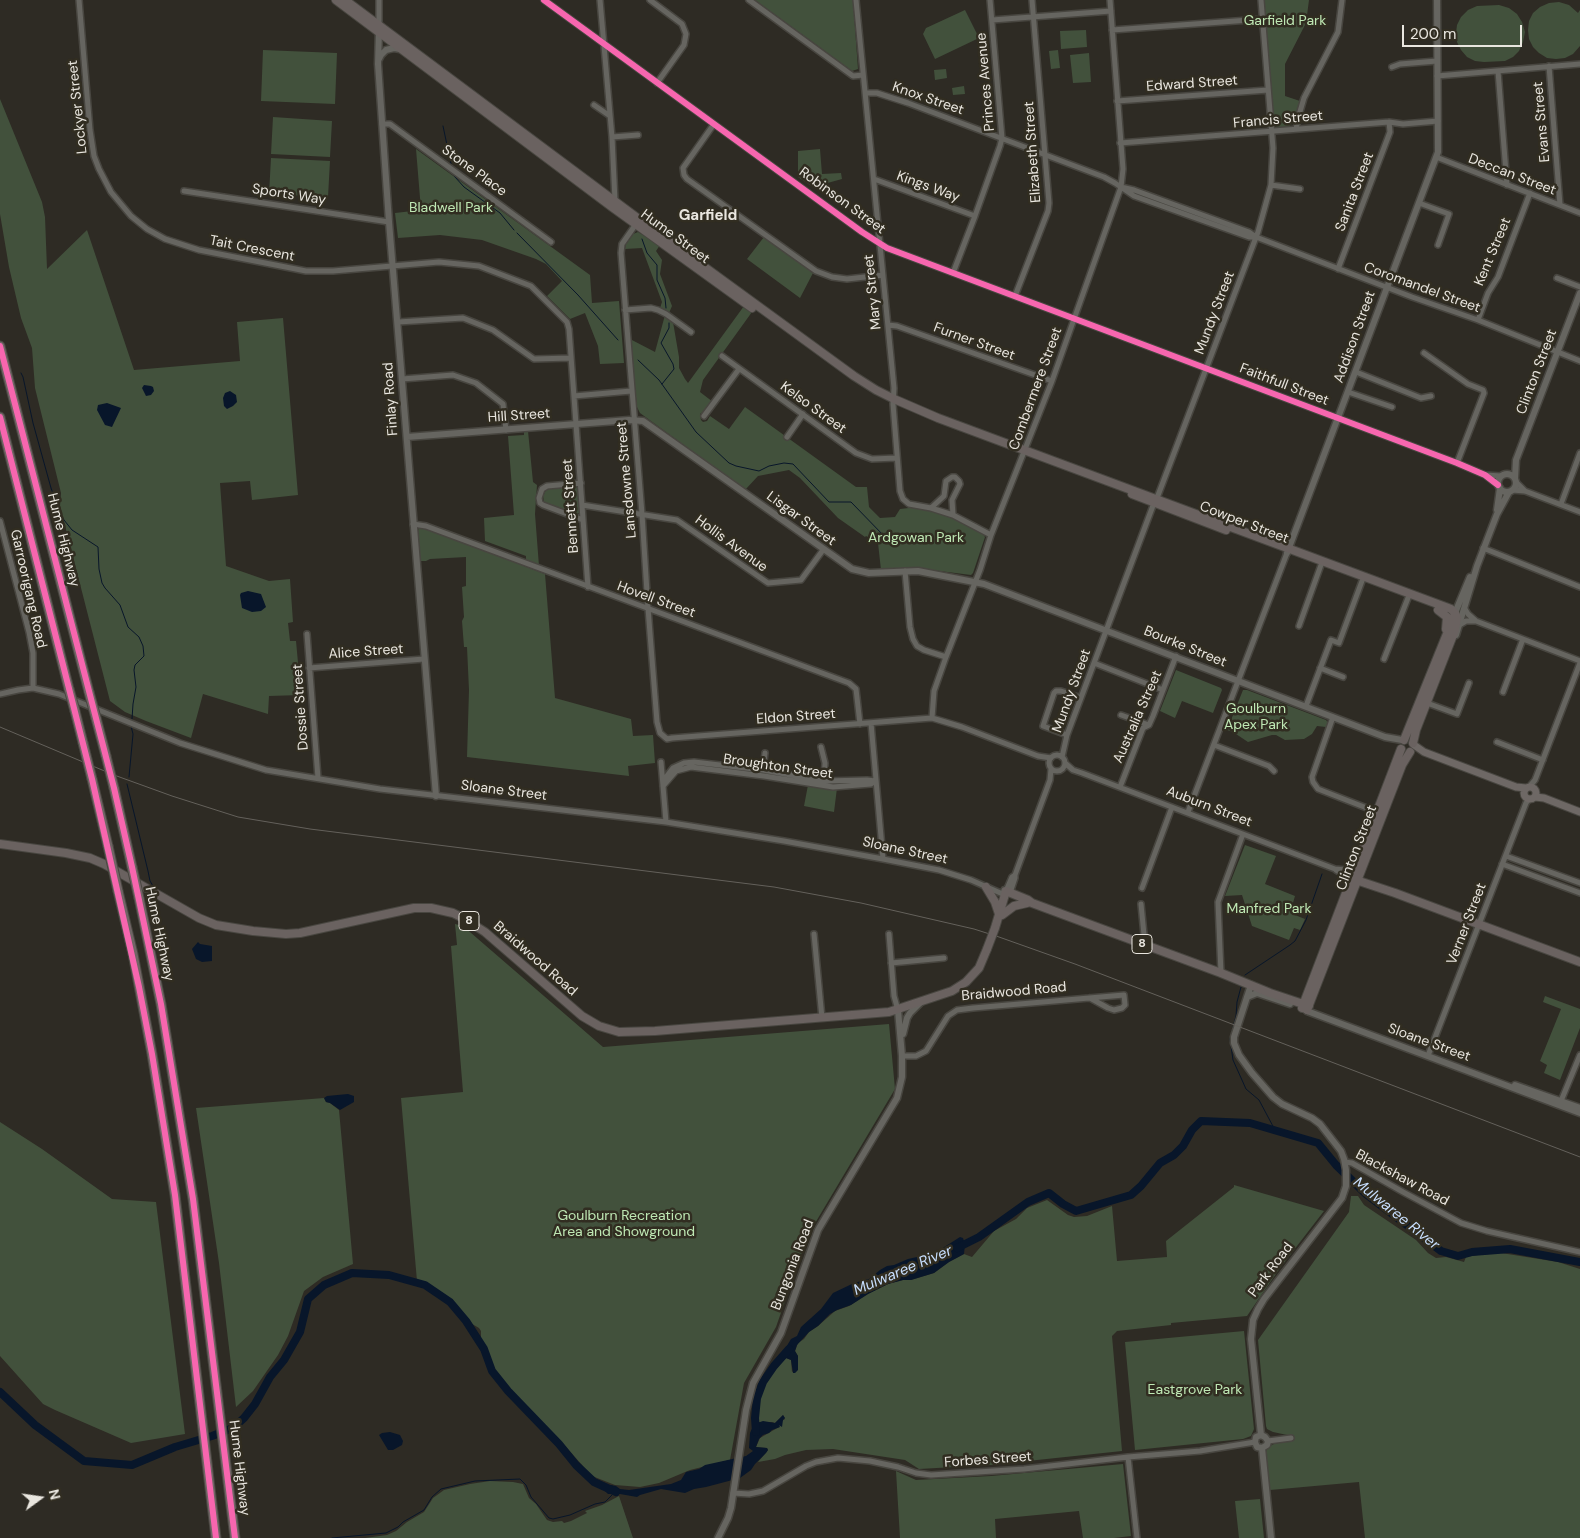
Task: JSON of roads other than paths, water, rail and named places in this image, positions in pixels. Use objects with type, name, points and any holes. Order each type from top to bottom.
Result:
[{"type":"highway","name":"Hume Highway","points":[[0,346],[114,788],[161,1004],[193,1199],[235,1538]]},
{"type":"highway","points":[[0,417],[92,779],[143,1006],[175,1195],[216,1538]]},
{"type":"main road","name":"Hume Street","points":[[336,0],[614,204],[636,224],[852,380],[893,401],[1025,452]]},
{"type":"main road","name":"Hume Street","points":[[345,0],[400,49],[854,376],[893,401]]},
{"type":"main road","name":"Cowper Street","points":[[1025,452],[1455,613]]},
{"type":"main road","name":"Cowper Street","points":[[1288,551],[1408,598],[1440,607]]},
{"type":"main road","name":"Clinton Street","points":[[1429,678],[1447,623],[1446,615],[1440,607]]},
{"type":"main road","name":"Clinton Street","points":[[1305,1007],[1355,877],[1402,765],[1412,748],[1416,730],[1457,624],[1455,613]]},
{"type":"main road","name":"Clinton Street","points":[[1355,877],[1376,812],[1455,613]]},
{"type":"main road","points":[[1412,748],[1409,739],[1402,744],[1404,752],[1412,748],[1424,752],[1516,787],[1529,794],[1580,812]]},
{"type":"main road","name":"Braidwood Road","points":[[0,844],[90,858],[199,918],[216,925],[253,931],[286,934],[300,933],[414,908],[431,908],[453,913],[485,932],[582,1016],[608,1030],[619,1032],[640,1032],[889,1012],[922,1002],[952,991],[966,982],[979,968],[1008,894]]},
{"type":"main road","name":"Auburn Street","points":[[1355,877],[1580,961]]},
{"type":"main road","points":[[984,886],[995,902],[1000,916],[1014,906],[1030,903]]},
{"type":"main road","name":"Sloane Street","points":[[1008,894],[1221,973],[1305,1007]]},
{"type":"main road","name":"Sloane Street","points":[[1270,993],[1290,1004],[1305,1007]]},
{"type":"street","name":"Lockyer Street","points":[[79,0],[92,144],[99,169],[111,192],[121,205]]},
{"type":"street","name":"Finlay Road","points":[[378,0],[378,64],[382,124],[436,796]]},
{"type":"street","name":"Robinson Street","points":[[544,0],[879,244],[1074,319]]},
{"type":"street","points":[[600,0],[612,137],[614,204]]},
{"type":"street","points":[[650,0],[682,24],[686,34],[684,45],[657,83]]},
{"type":"street","points":[[749,0],[853,76],[863,75]]},
{"type":"street","name":"Mary Street","points":[[856,0],[894,388],[893,401],[900,491],[903,499],[909,504],[931,508]]},
{"type":"street","name":"Princes Avenue","points":[[953,273],[1002,138],[990,0]]},
{"type":"street","name":"Elizabeth Street","points":[[1015,296],[1048,212],[1049,202],[1032,0]]},
{"type":"street","name":"Combermere Street","points":[[932,718],[934,691],[946,657],[991,535],[1052,382],[1121,187],[1123,169],[1110,0]]},
{"type":"street","name":"Mundy Street","points":[[1057,763],[1266,209],[1273,165],[1261,0]]},
{"type":"street","points":[[1296,129],[1304,98],[1336,38],[1342,0]]},
{"type":"street","name":"Addison Street","points":[[1188,812],[1438,152],[1437,0]]},
{"type":"street","points":[[992,20],[1111,11]]},
{"type":"street","points":[[1112,30],[1263,18]]},
{"type":"street","points":[[378,64],[383,52],[390,48],[400,49]]},
{"type":"street","points":[[605,65],[612,55],[617,54],[622,57]]},
{"type":"street","points":[[1392,68],[1400,64],[1437,61]]},
{"type":"street","points":[[1437,76],[1580,64]]},
{"type":"street","name":"Evans Street","points":[[1549,66],[1560,205]]},
{"type":"street","points":[[1498,71],[1507,185]]},
{"type":"street","name":"Edward Street","points":[[1117,101],[1268,90]]},
{"type":"street","name":"Knox Street","points":[[866,93],[877,93],[908,102],[1104,177],[1121,187]]},
{"type":"street","points":[[594,105],[610,116]]},
{"type":"street","name":"Francis Street","points":[[1120,143],[1390,122],[1403,124],[1438,121]]},
{"type":"street","name":"Sanita Street","points":[[1338,269],[1390,132],[1390,122]]},
{"type":"street","name":"Stone Place","points":[[382,124],[394,126],[551,242]]},
{"type":"street","points":[[714,124],[683,168],[687,179],[816,271],[832,277],[847,279],[883,275]]},
{"type":"street","points":[[612,137],[638,135]]},
{"type":"street","name":"Deccan Street","points":[[1436,157],[1580,213]]},
{"type":"street","name":"Kings Way","points":[[874,179],[975,216]]},
{"type":"street","points":[[1271,185],[1300,189]]},
{"type":"street","name":"Coromandel Street","points":[[1121,187],[1134,190],[1249,237],[1478,320],[1580,361]]},
{"type":"street","name":"Sports Way","points":[[184,191],[390,222]]},
{"type":"street","name":"Kent Street","points":[[1478,320],[1488,293],[1498,277],[1530,193]]},
{"type":"street","points":[[1419,202],[1449,214],[1438,245]]},
{"type":"street","name":"Tait Crescent","points":[[121,205],[131,216],[156,234],[179,245],[306,271],[333,271],[438,262],[472,265],[531,286],[567,322],[570,358]]},
{"type":"street","name":"Lansdowne Street","points":[[636,224],[621,247],[657,722],[663,736]]},
{"type":"street","points":[[1558,278],[1580,287]]},
{"type":"street","name":"Clinton Street","points":[[1515,480],[1516,460],[1580,293]]},
{"type":"street","points":[[625,310],[651,308],[658,310],[691,332]]},
{"type":"street","points":[[398,322],[463,318],[493,330],[534,359],[570,358]]},
{"type":"street","name":"Faithfull Street","points":[[1074,319],[1457,463],[1485,475],[1499,487]]},
{"type":"street","name":"Furner Street","points":[[888,325],[897,326],[1052,382]]},
{"type":"street","points":[[1424,353],[1468,384],[1483,390],[1484,393],[1457,463]]},
{"type":"street","name":"Kelso Street","points":[[722,356],[856,454],[872,459],[897,458]]},
{"type":"street","name":"Bennett Street","points":[[570,358],[588,587]]},
{"type":"street","points":[[704,416],[739,369]]},
{"type":"street","points":[[1356,372],[1421,398],[1431,396]]},
{"type":"street","points":[[402,379],[453,375],[476,383],[503,404],[506,430]]},
{"type":"street","points":[[574,396],[631,391]]},
{"type":"street","points":[[1348,392],[1392,407]]},
{"type":"street","points":[[787,437],[803,414]]},
{"type":"street","name":"Hill Street","points":[[407,437],[633,420]]},
{"type":"street","name":"Lisgar Street","points":[[633,420],[649,424],[845,566],[858,572],[873,574],[905,571],[925,572],[975,582]]},
{"type":"street","points":[[1560,504],[1580,454]]},
{"type":"street","name":"Clinton Street","points":[[1503,475],[1516,460]]},
{"type":"street","name":"Faithfull Street","points":[[1485,475],[1503,475]]},
{"type":"street","points":[[1525,491],[1511,475],[1503,475],[1498,480],[1499,487],[1504,492],[1525,491],[1580,512]]},
{"type":"street","points":[[931,508],[944,496],[946,481],[955,477],[960,484],[952,500],[953,515]]},
{"type":"street","points":[[1511,491],[1515,487],[1515,480]]},
{"type":"street","points":[[581,482],[547,486],[542,489],[539,498],[543,506],[583,520]]},
{"type":"street","name":"Clinton Street","points":[[1497,514],[1499,487]]},
{"type":"street","name":"Clinton Street","points":[[1450,644],[1456,636],[1483,548],[1497,514],[1511,491]]},
{"type":"street","name":"Hollis Avenue","points":[[582,505],[681,521],[768,584],[801,580],[823,550]]},
{"type":"street","points":[[931,508],[953,515],[991,535]]},
{"type":"street","name":"Garroorigang Road","points":[[0,521],[32,647],[33,688]]},
{"type":"street","name":"Hovell Street","points":[[413,524],[426,526],[853,685],[857,693],[860,724]]},
{"type":"street","points":[[1483,548],[1580,587]]},
{"type":"street","points":[[1299,626],[1321,565]]},
{"type":"street","name":"Clinton Street","points":[[1455,613],[1477,566]]},
{"type":"street","points":[[905,571],[910,627],[913,639],[917,646],[924,650],[946,657]]},
{"type":"street","points":[[1306,706],[1331,640],[1339,643],[1362,581]]},
{"type":"street","name":"Bourke Street","points":[[975,582],[1176,656],[1238,682],[1306,706],[1402,744]]},
{"type":"street","name":"Clinton Street","points":[[1455,613],[1461,608],[1473,582]]},
{"type":"street","points":[[1440,607],[1452,605],[1463,593]]},
{"type":"street","points":[[1384,658],[1408,598]]},
{"type":"street","points":[[1465,608],[1468,614],[1476,621],[1580,662]]},
{"type":"street","points":[[1460,624],[1476,621]]},
{"type":"street","name":"Dossie Street","points":[[307,634],[318,778]]},
{"type":"street","points":[[1503,692],[1523,639]]},
{"type":"street","name":"Australia Street","points":[[1120,787],[1143,728],[1148,725],[1176,656]]},
{"type":"street","name":"Alice Street","points":[[310,668],[424,659]]},
{"type":"street","name":"Verner Street","points":[[1429,1053],[1580,662]]},
{"type":"street","points":[[1094,663],[1163,690]]},
{"type":"street","points":[[1320,668],[1343,677]]},
{"type":"street","points":[[1427,703],[1457,714],[1469,683]]},
{"type":"street","points":[[0,694],[33,688]]},
{"type":"street","name":"Sloane Street","points":[[33,688],[59,694],[180,743],[266,770],[380,789],[666,822],[883,859],[954,874],[1008,894]]},
{"type":"street","points":[[1067,735],[1043,726],[1054,693],[1061,691],[1081,698]]},
{"type":"street","points":[[1120,715],[1148,725]]},
{"type":"street","points":[[1333,717],[1312,777],[1313,782],[1318,789],[1376,812]]},
{"type":"street","points":[[932,718],[962,727],[1057,763],[1008,894]]},
{"type":"street","name":"Eldon Street","points":[[663,736],[672,738],[932,718]]},
{"type":"street","points":[[871,723],[883,859]]},
{"type":"street","points":[[1497,742],[1543,760]]},
{"type":"street","points":[[1214,745],[1269,766],[1274,771]]},
{"type":"street","name":"Broughton Street","points":[[821,747],[825,762],[824,781]]},
{"type":"street","name":"Broughton Street","points":[[763,770],[765,753]]},
{"type":"street","points":[[661,762],[666,822]]},
{"type":"street","name":"Broughton Street","points":[[663,783],[673,768],[689,762],[763,770],[824,781],[875,781]]},
{"type":"street","name":"Auburn Street","points":[[1057,763],[1335,869],[1346,870],[1355,877]]},
{"type":"street","name":"Broughton Street","points":[[663,783],[676,771],[691,767],[834,787],[871,784],[875,781]]},
{"type":"street","points":[[1142,888],[1172,806]]},
{"type":"street","points":[[1221,973],[1218,902],[1243,834]]},
{"type":"street","points":[[1506,856],[1580,883]]},
{"type":"street","points":[[1502,864],[1580,893]]},
{"type":"street","points":[[1141,904],[1145,945]]},
{"type":"street","points":[[814,934],[822,1018]]},
{"type":"street","points":[[889,934],[894,996],[898,1010]]},
{"type":"street","points":[[892,962],[944,958]]},
{"type":"street","name":"Blackshaw Road","points":[[1251,985],[1234,1037],[1234,1043],[1239,1055],[1273,1097],[1282,1104],[1312,1118],[1320,1124],[1336,1144],[1346,1162],[1352,1162],[1397,1189],[1461,1223],[1487,1231],[1580,1252]]},
{"type":"street","points":[[1247,997],[1257,993],[1290,1004]]},
{"type":"street","name":"Braidwood Road","points":[[902,1056],[916,1056],[926,1050],[948,1016],[957,1010],[1090,998],[1124,995],[1125,1004],[1120,1009],[1114,1010],[1090,998]]},
{"type":"street","points":[[902,1048],[907,1018],[922,1002]]},
{"type":"street","name":"Sloane Street","points":[[1305,1007],[1562,1101],[1580,1111]]},
{"type":"street","name":"Sloane Street","points":[[1305,1007],[1538,1098],[1580,1111]]},
{"type":"street","name":"Bungonia Road","points":[[718,1538],[728,1518],[748,1397],[753,1384],[781,1333],[818,1230],[897,1098],[902,1078],[902,1048],[898,1010]]},
{"type":"street","points":[[1562,1101],[1580,1055]]},
{"type":"street","points":[[1538,1098],[1544,1102]]},
{"type":"street","name":"Park Road","points":[[1261,1435],[1251,1339],[1254,1320],[1264,1299],[1344,1194],[1346,1162]]},
{"type":"street","points":[[1262,1448],[1257,1446],[1256,1438],[1261,1435],[1265,1436],[1268,1441]]},
{"type":"street","points":[[1268,1441],[1291,1438]]},
{"type":"street","points":[[1262,1448],[1267,1445],[1268,1441]]},
{"type":"street","name":"Forbes Street","points":[[733,1493],[749,1494],[763,1491],[806,1466],[838,1458],[870,1461],[898,1467],[916,1474],[931,1475],[1024,1469],[1200,1451],[1255,1442]]},
{"type":"street","points":[[1262,1448],[1271,1538]]},
{"type":"street","points":[[1128,1457],[1137,1538]]},
{"type":"water","points":[[144,385],[153,387],[154,391],[151,395],[146,396],[142,388]]},
{"type":"water","points":[[230,391],[236,395],[237,402],[227,409],[224,406],[223,398],[225,393]]},
{"type":"water","points":[[107,403],[121,408],[112,427],[105,425],[97,410],[98,405]]},
{"type":"water","points":[[248,591],[261,594],[266,607],[261,611],[252,612],[242,608],[240,595]]},
{"type":"water","points":[[198,942],[212,946],[212,961],[202,962],[196,959],[192,949]]},
{"type":"water","points":[[348,1094],[354,1096],[354,1102],[340,1110],[326,1102],[324,1098],[327,1096]]},
{"type":"water","points":[[960,1237],[963,1238],[965,1244],[964,1254],[934,1273],[888,1284],[851,1305],[830,1314],[797,1345],[795,1351],[798,1356],[798,1370],[793,1373],[791,1360],[781,1356],[791,1339],[797,1336],[801,1327],[821,1309],[833,1293],[854,1283],[869,1279],[887,1266],[935,1253]]},
{"type":"water","points":[[783,1415],[785,1418],[782,1427],[779,1425],[780,1427],[759,1439],[756,1447],[767,1448],[766,1453],[751,1470],[740,1478],[685,1493],[661,1489],[637,1497],[608,1494],[605,1491],[611,1485],[629,1490],[671,1484],[681,1480],[686,1472],[699,1469],[705,1465],[746,1456],[753,1451],[749,1448],[750,1433],[754,1424],[763,1421],[775,1423]]},
{"type":"water","points":[[390,1432],[400,1435],[403,1441],[402,1445],[393,1450],[388,1450],[379,1435]]},
{"type":"waterway","points":[[443,126],[451,164]]},
{"type":"waterway","points":[[454,175],[464,187],[500,213],[514,230]]},
{"type":"waterway","points":[[517,233],[578,295],[618,340]]},
{"type":"waterway","points":[[642,239],[647,253],[657,265],[657,280],[665,298],[666,308]]},
{"type":"waterway","points":[[662,384],[674,369],[661,343],[669,328],[669,323]]},
{"type":"waterway","points":[[638,360],[659,380],[696,432],[729,463],[759,471],[769,466],[784,463],[793,464],[829,502],[851,502],[885,537],[890,539],[910,538]]},
{"type":"waterway","points":[[21,373],[51,488],[60,513],[72,530],[98,547],[102,583],[120,605],[128,627],[139,637],[143,646],[144,656],[135,665],[134,670],[136,687],[132,719]]},
{"type":"waterway","points":[[129,777],[133,734],[131,726]]},
{"type":"waterway","points":[[127,784],[150,881],[155,889]]},
{"type":"waterway","points":[[1245,975],[1295,941],[1306,920],[1322,874]]},
{"type":"waterway","points":[[156,899],[157,911]]},
{"type":"waterway","points":[[1241,987],[1230,1039],[1233,1060],[1246,1089],[1259,1100],[1275,1130]]},
{"type":"waterway","name":"Mulwaree River","points":[[957,1248],[979,1237],[1028,1202],[1049,1193],[1076,1211],[1131,1195],[1160,1163],[1174,1155],[1183,1146],[1192,1130],[1201,1121],[1250,1123],[1318,1143],[1336,1165],[1366,1194],[1441,1251],[1458,1256],[1472,1252],[1510,1249],[1580,1262]]},
{"type":"waterway","name":"Mulwaree River","points":[[0,1392],[35,1425],[84,1461],[132,1465],[175,1447],[233,1428],[244,1418],[255,1404],[270,1377],[284,1360],[300,1332],[308,1299],[324,1285],[352,1273],[389,1275],[425,1285],[450,1302],[466,1321],[484,1349],[492,1371],[508,1391],[594,1482],[616,1492]]},
{"type":"waterway","name":"Mulwaree River","points":[[756,1432],[757,1398],[763,1382],[789,1349]]},
{"type":"waterway","points":[[332,1538],[386,1533],[424,1510],[432,1497],[441,1489],[475,1481],[520,1479],[526,1485],[531,1497],[549,1518],[553,1519],[605,1502],[612,1495]]},
{"type":"railway","points":[[0,727],[114,775],[238,817],[310,829],[774,887],[861,903],[974,929],[1075,964],[1580,1157]]},
{"type":"district","name":"Garfield","points":[[708,216]]},
{"type":"park label","name":"Garfield Park","points":[[1285,21]]},
{"type":"park label","name":"Bladwell Park","points":[[451,208]]},
{"type":"park label","name":"Ardgowan Park","points":[[916,538]]},
{"type":"park label","name":"Goulburn Apex Park","points":[[1256,718]]},
{"type":"park label","name":"Manfred Park","points":[[1269,909]]},
{"type":"park label","name":"Goulburn Recreation Area and Showground","points":[[624,1224]]},
{"type":"park label","name":"Eastgrove Park","points":[[1195,1390]]}]
